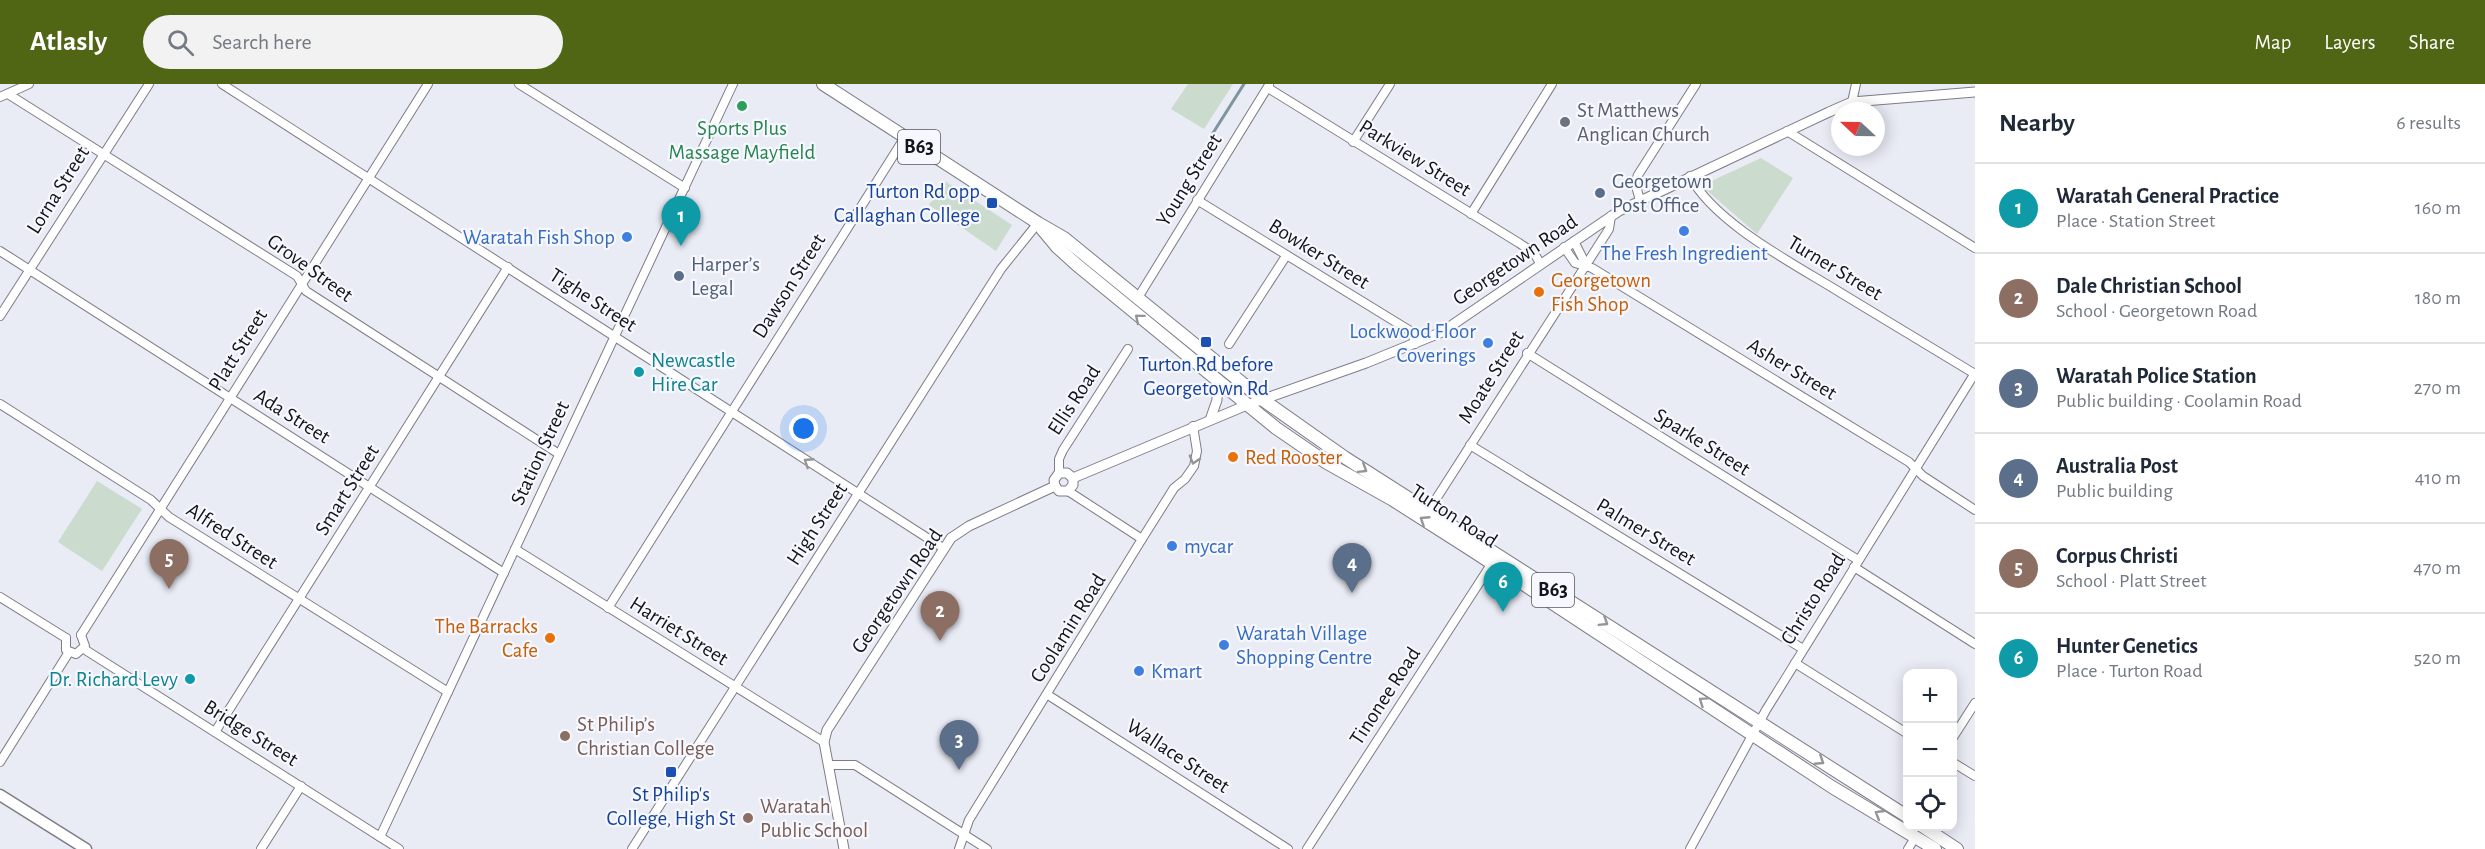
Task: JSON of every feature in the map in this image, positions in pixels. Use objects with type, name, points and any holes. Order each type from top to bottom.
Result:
[{"type":"main road","name":"Turton Road","points":[[823,84],[1064,238],[1139,296],[1263,400],[1344,457],[1903,814]]},
{"type":"main road","name":"Turton Road","points":[[1038,223],[1057,248],[1217,381],[1327,463],[1393,500],[1492,563],[1832,787],[1903,823]]},
{"type":"main road","points":[[0,795],[86,849]]},
{"type":"main road","name":"Turton Road","points":[[1919,831],[1935,849]]},
{"type":"main road","name":"Turton Road","points":[[1919,831],[1957,849]]},
{"type":"street","points":[[4,95],[29,84]]},
{"type":"street","name":"Lorna Street","points":[[0,316],[148,84]]},
{"type":"street","name":"Tighe Street","points":[[222,84],[943,548]]},
{"type":"street","name":"Platt Street","points":[[81,635],[428,84]]},
{"type":"street","points":[[519,84],[685,188]]},
{"type":"street","name":"Station Street","points":[[380,837],[734,84]]},
{"type":"street","points":[[1353,141],[1390,84]]},
{"type":"street","points":[[1471,214],[1552,84]]},
{"type":"street","points":[[1640,200],[1635,183],[1638,175],[1696,84]]},
{"type":"street","points":[[1852,102],[1857,84]]},
{"type":"street","name":"Parkview Street","points":[[1269,86],[1534,253],[1540,263]]},
{"type":"street","name":"Young Street","points":[[1139,296],[1269,86]]},
{"type":"street","name":"Georgetown Road","points":[[1852,102],[1975,92]]},
{"type":"street","name":"Grove Street","points":[[4,95],[103,153],[297,276],[306,291],[559,454]]},
{"type":"street","name":"Georgetown Road","points":[[1073,478],[1193,426],[1416,344],[1442,332],[1611,216],[1690,176],[1831,111]]},
{"type":"street","points":[[1787,131],[1975,248]]},
{"type":"street","name":"Dawson Street","points":[[608,608],[905,137]]},
{"type":"street","name":"Turner Street","points":[[1690,176],[1696,189],[1714,207],[1768,248],[1975,374]]},
{"type":"street","name":"Bowker Street","points":[[1197,200],[1412,332],[1416,344]]},
{"type":"street","name":"Moate Street","points":[[1429,510],[1527,353],[1609,229],[1611,216]]},
{"type":"street","name":"High Street","points":[[632,849],[1001,269],[1038,223]]},
{"type":"street","points":[[1574,241],[1586,265]]},
{"type":"street","points":[[1564,248],[1575,263],[1586,265]]},
{"type":"street","name":"Ada Street","points":[[0,250],[504,573]]},
{"type":"street","points":[[1229,344],[1286,256]]},
{"type":"street","name":"Asher Street","points":[[1586,265],[1906,460],[1975,510]]},
{"type":"street","name":"Smart Street","points":[[215,732],[508,267]]},
{"type":"street","name":"Ellis Road","points":[[1059,473],[1059,459],[1063,450],[1128,349]]},
{"type":"street","name":"Sparke Street","points":[[1527,353],[1856,563],[1975,644]]},
{"type":"street","name":"Christo Road","points":[[1690,849],[1751,734],[1914,468],[1975,374]]},
{"type":"street","points":[[1210,420],[1217,399],[1217,381]]},
{"type":"street","name":"Alfred Street","points":[[0,404],[151,500],[165,514],[298,600],[448,692]]},
{"type":"street","name":"Coolamin Road","points":[[959,849],[969,820],[1174,488],[1185,479],[1194,466],[1197,451],[1193,426]]},
{"type":"street","name":"Palmer Street","points":[[1470,445],[1803,649]]},
{"type":"street","points":[[1068,491],[1073,485],[1073,478],[1067,473],[1059,473],[1054,480],[1059,491],[1068,491],[1142,539]]},
{"type":"street","name":"Georgetown Road","points":[[824,742],[827,730],[951,538],[969,526],[1055,486]]},
{"type":"street","name":"Harriet Street","points":[[515,549],[824,742]]},
{"type":"street","name":"Tinonee Road","points":[[1307,849],[1492,563]]},
{"type":"street","points":[[0,597],[66,638]]},
{"type":"street","points":[[72,634],[81,635],[84,640],[84,649],[78,653],[69,652],[64,644],[66,638],[72,634]]},
{"type":"street","name":"Bridge Street","points":[[84,649],[399,849]]},
{"type":"street","points":[[0,762],[69,652]]},
{"type":"street","points":[[1795,663],[1903,731]]},
{"type":"street","name":"Wallace Street","points":[[1048,695],[1288,849]]},
{"type":"street","points":[[1957,733],[1975,704]]},
{"type":"street","points":[[824,742],[844,849]]},
{"type":"street","points":[[828,765],[855,765],[987,849]]},
{"type":"street","points":[[1957,765],[1975,776]]},
{"type":"street","points":[[261,849],[301,786]]},
{"type":"street","points":[[1908,849],[1919,831]]},
{"type":"green space","points":[[1188,84],[1233,84],[1204,129],[1171,109]]},
{"type":"green space","points":[[1761,158],[1793,178],[1757,234],[1704,188],[1705,184]]},
{"type":"green space","points":[[945,181],[1012,225],[996,251],[929,205]]},
{"type":"green space","points":[[97,481],[142,509],[102,571],[58,542]]},
{"type":"waterway","points":[[1213,133],[1244,84]]},
{"type":"place","name":"Sports Plus Massage Mayfield","points":[[742,106]]},
{"type":"place","name":"St Matthews Anglican Church","points":[[1565,122]]},
{"type":"place","name":"Georgetown Post Office","points":[[1600,193]]},
{"type":"place","name":"Turton Rd opp Callaghan College","points":[[992,203]]},
{"type":"place","name":"The Fresh Ingredient","points":[[1684,231]]},
{"type":"place","name":"Waratah Fish Shop","points":[[627,237]]},
{"type":"place","name":"Waratah General Practice","points":[[681,246]]},
{"type":"place","name":"Harper’s Legal","points":[[679,276]]},
{"type":"place","name":"Georgetown Fish Shop","points":[[1539,292]]},
{"type":"place","name":"Turton Rd before Georgetown Rd","points":[[1206,342]]},
{"type":"place","name":"Lockwood Floor Coverings","points":[[1488,343]]},
{"type":"place","name":"Newcastle Hire Car","points":[[639,372]]},
{"type":"place","name":"Red Rooster","points":[[1233,457]]},
{"type":"place","name":"mycar","points":[[1172,546]]},
{"type":"place","name":"Corpus Christi","points":[[169,589]]},
{"type":"place","name":"Australia Post","points":[[1352,593]]},
{"type":"place","name":"Hunter Genetics","points":[[1503,612]]},
{"type":"place","name":"The Barracks Cafe","points":[[550,638]]},
{"type":"place","name":"Dale Christian School","points":[[940,641]]},
{"type":"place","name":"Waratah Village Shopping Centre","points":[[1224,645]]},
{"type":"place","name":"Kmart","points":[[1139,671]]},
{"type":"place","name":"Dr. Richard Levy","points":[[190,679]]},
{"type":"place","name":"St Philip’s Christian College","points":[[565,736]]},
{"type":"place","name":"Waratah Police Station","points":[[959,770]]},
{"type":"place","name":"St Philip's College, High St","points":[[671,772]]},
{"type":"place","name":"Waratah Public School","points":[[748,818]]}]
